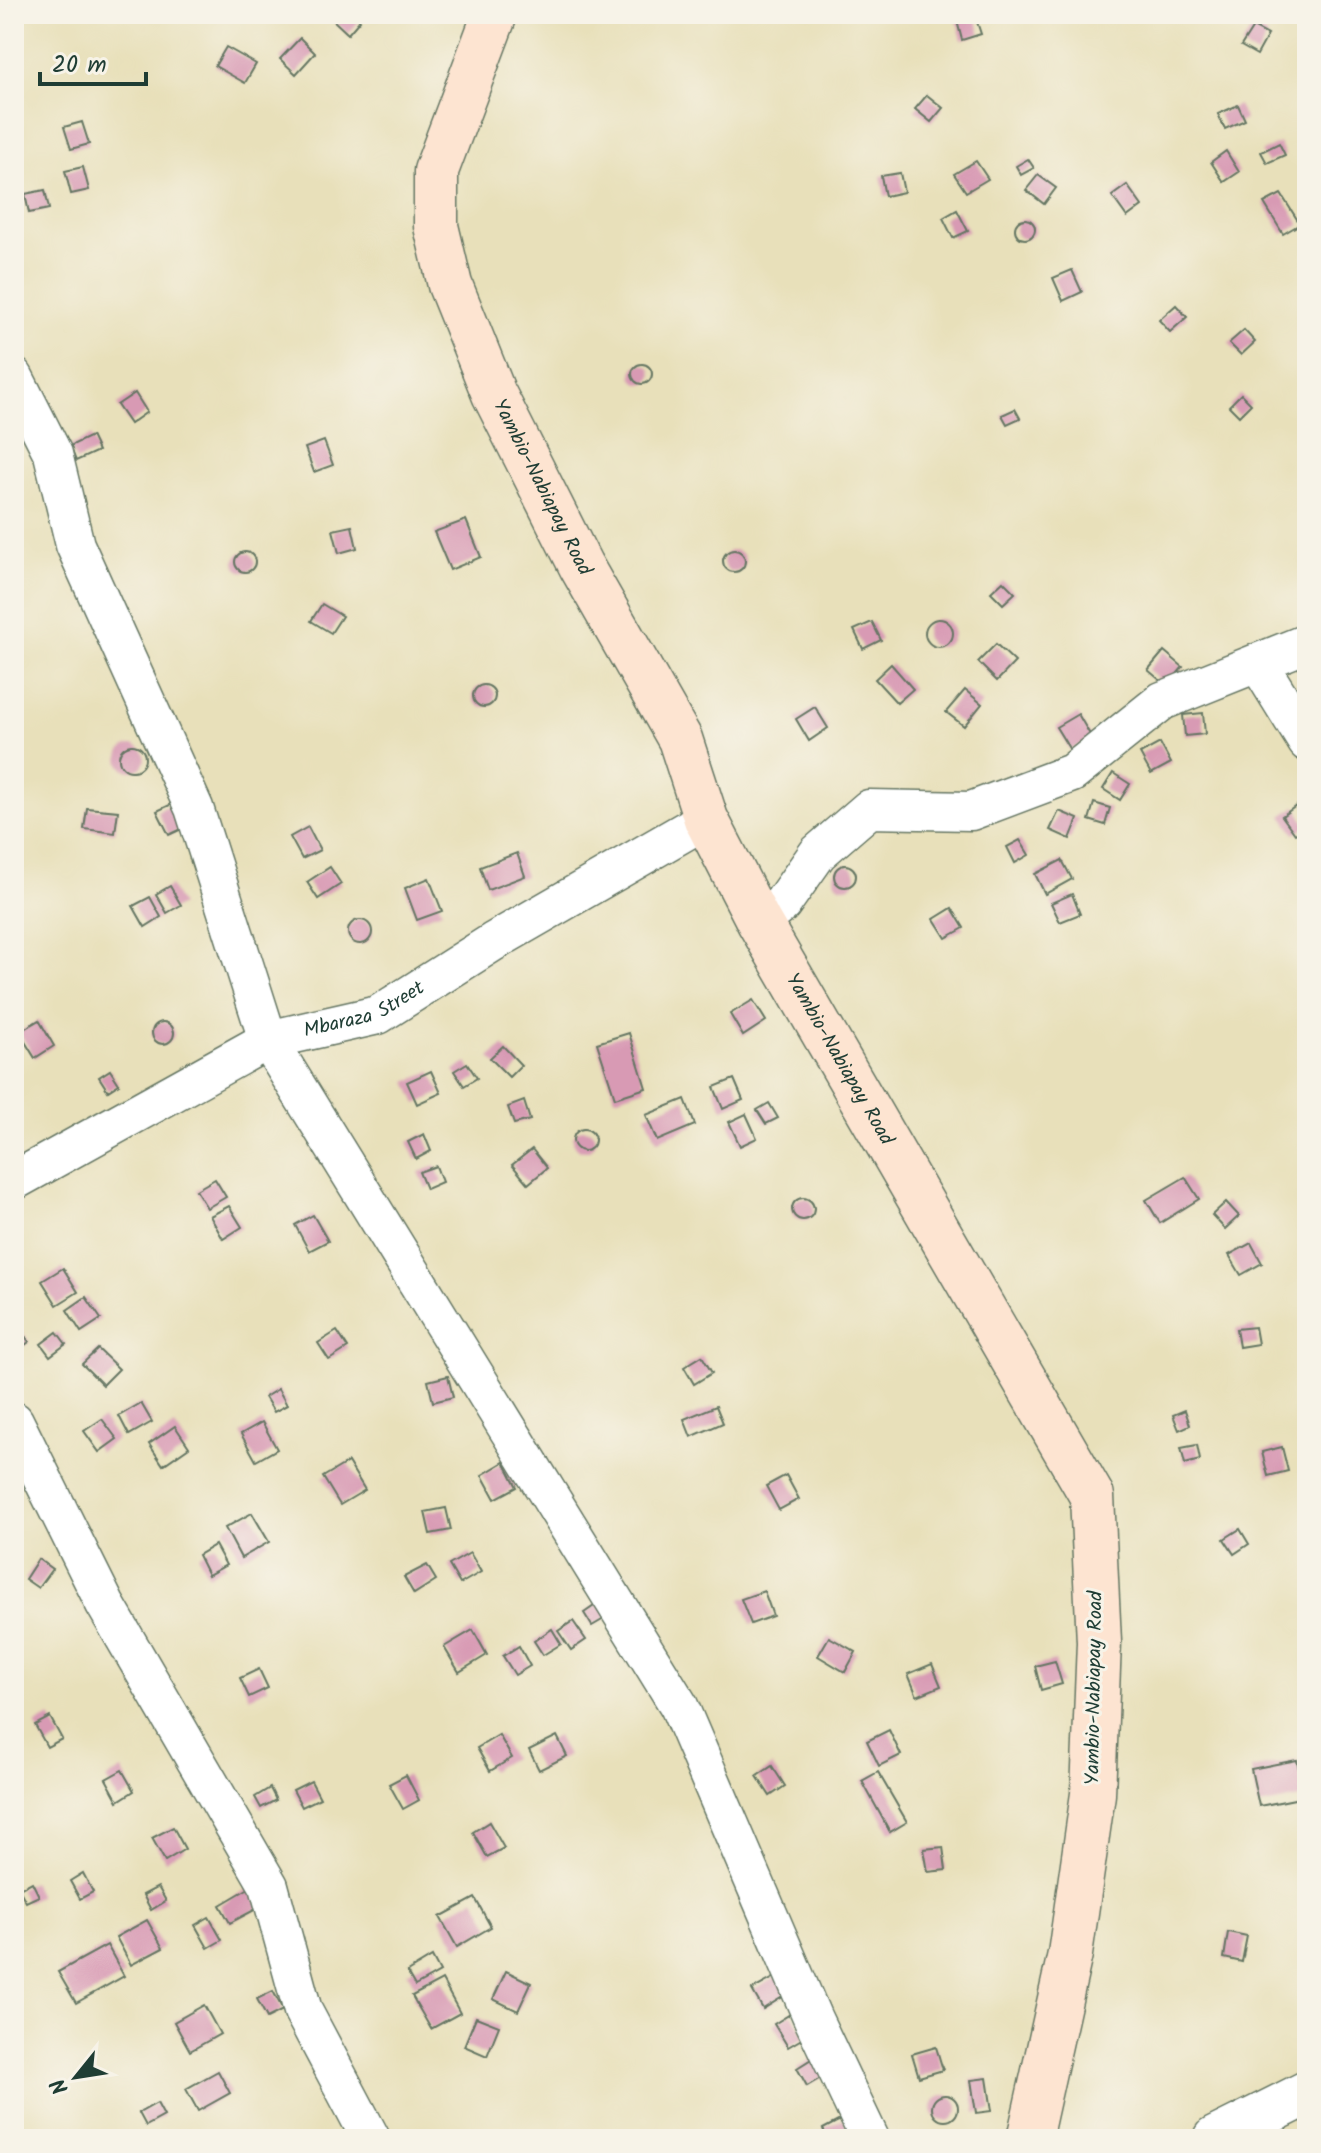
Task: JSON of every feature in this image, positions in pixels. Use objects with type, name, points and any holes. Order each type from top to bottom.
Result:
[{"type":"main road","name":"Yambio-Nabiapay Road","points":[[495,14],[436,171],[436,226],[450,285],[494,394],[581,566],[680,739],[706,819],[759,922],[1092,1496],[1099,1642],[1093,1794],[1070,1954],[1029,2139]]},
{"type":"street","points":[[14,377],[53,454],[75,545],[194,808],[268,1040],[679,1706],[813,2019],[870,2139]]},
{"type":"street","points":[[759,922],[782,904],[818,853],[869,809],[971,811],[1072,773],[1162,701],[1307,643]]},
{"type":"street","points":[[1258,663],[1307,742]]},
{"type":"street","name":"Mbaraza Street","points":[[14,1181],[268,1040],[378,1015],[493,942],[706,819]]},
{"type":"street","points":[[14,1421],[105,1604],[269,1886],[303,2011],[371,2139]]},
{"type":"street","points":[[1215,2139],[1307,2093]]},
{"type":"building","points":[[337,14],[354,14],[360,20],[348,34],[332,19]]},
{"type":"building","points":[[975,16],[981,34],[962,40],[957,21]]},
{"type":"building","points":[[1253,27],[1268,35],[1257,55],[1241,46]]},
{"type":"building","points":[[300,38],[315,53],[296,74],[280,59]]},
{"type":"building","points":[[226,47],[256,64],[245,83],[215,66]]},
{"type":"building","points":[[927,95],[943,108],[931,122],[915,109]]},
{"type":"building","points":[[1238,105],[1245,120],[1225,129],[1218,114]]},
{"type":"building","points":[[82,122],[89,144],[71,149],[64,127]]},
{"type":"building","points":[[1279,143],[1285,155],[1267,163],[1261,152]]},
{"type":"building","points":[[1226,151],[1239,172],[1224,182],[1211,162]]},
{"type":"building","points":[[1028,159],[1034,168],[1021,175],[1016,166]]},
{"type":"building","points":[[976,161],[988,179],[966,192],[954,174]]},
{"type":"building","points":[[83,167],[89,190],[71,194],[65,171]]},
{"type":"building","points":[[900,173],[904,192],[885,196],[881,176]]},
{"type":"building","points":[[1038,175],[1056,188],[1044,204],[1026,190]]},
{"type":"building","points":[[1127,185],[1142,206],[1127,217],[1112,196]]},
{"type":"building","points":[[45,190],[49,209],[29,213],[25,194]]},
{"type":"building","points":[[1281,194],[1300,224],[1283,234],[1264,203]]},
{"type":"building","points":[[957,210],[968,231],[953,238],[943,218]]},
{"type":"building","points":[[1025,219],[1032,222],[1035,229],[1032,236],[1025,239],[1018,236],[1015,229],[1018,222]]},
{"type":"building","points":[[1072,270],[1082,292],[1063,301],[1053,278]]},
{"type":"building","points":[[1176,305],[1187,317],[1170,332],[1159,320]]},
{"type":"building","points":[[1244,330],[1255,342],[1241,355],[1229,343]]},
{"type":"building","points":[[642,364],[649,367],[652,374],[649,381],[642,384],[635,381],[632,374],[635,367]]},
{"type":"building","points":[[135,393],[147,412],[130,424],[117,405]]},
{"type":"building","points":[[1241,394],[1251,404],[1239,416],[1229,406]]},
{"type":"building","points":[[1015,409],[1020,418],[1007,424],[1002,415]]},
{"type":"building","points":[[91,436],[98,451],[76,461],[70,446]]},
{"type":"building","points":[[324,441],[333,465],[314,472],[305,448]]},
{"type":"building","points":[[466,520],[481,557],[450,570],[434,532]]},
{"type":"building","points":[[352,526],[357,548],[339,553],[333,530]]},
{"type":"building","points":[[734,550],[742,553],[745,561],[742,569],[734,572],[726,569],[723,561],[726,553]]},
{"type":"building","points":[[245,552],[252,555],[255,562],[252,569],[245,572],[238,569],[235,562],[238,555]]},
{"type":"building","points":[[1003,581],[1015,593],[1003,604],[991,592]]},
{"type":"building","points":[[322,604],[342,616],[331,633],[311,621]]},
{"type":"building","points":[[939,619],[949,623],[953,633],[949,643],[939,647],[929,643],[925,633],[929,623]]},
{"type":"building","points":[[872,622],[881,640],[863,649],[854,630]]},
{"type":"building","points":[[996,644],[1015,662],[997,681],[978,662]]},
{"type":"building","points":[[1164,651],[1183,667],[1167,686],[1148,670]]},
{"type":"building","points":[[891,664],[913,689],[897,703],[875,679]]},
{"type":"building","points":[[484,685],[492,688],[495,696],[492,704],[484,707],[476,704],[473,696],[476,688]]},
{"type":"building","points":[[965,690],[982,704],[964,726],[946,712]]},
{"type":"building","points":[[815,707],[828,728],[809,741],[796,719]]},
{"type":"building","points":[[1203,713],[1205,734],[1185,736],[1183,715]]},
{"type":"building","points":[[1078,714],[1092,738],[1070,750],[1056,727]]},
{"type":"building","points":[[1160,743],[1171,763],[1151,774],[1140,754]]},
{"type":"building","points":[[132,745],[141,749],[145,758],[141,767],[132,771],[123,767],[119,758],[123,749]]},
{"type":"building","points":[[1113,773],[1130,784],[1120,800],[1103,789]]},
{"type":"building","points":[[174,803],[186,827],[169,835],[157,811]]},
{"type":"building","points":[[1094,803],[1110,808],[1105,825],[1089,820]]},
{"type":"building","points":[[1296,806],[1307,826],[1295,834],[1282,816]]},
{"type":"building","points":[[87,808],[118,811],[115,833],[84,829]]},
{"type":"building","points":[[1059,811],[1078,819],[1070,839],[1050,830]]},
{"type":"building","points":[[308,827],[320,850],[302,859],[290,837]]},
{"type":"building","points":[[1020,840],[1029,855],[1015,863],[1007,847]]},
{"type":"building","points":[[517,853],[525,876],[488,890],[480,867]]},
{"type":"building","points":[[1062,860],[1072,879],[1045,894],[1035,874]]},
{"type":"building","points":[[845,865],[853,868],[856,876],[853,884],[845,887],[837,884],[834,876],[837,868]]},
{"type":"building","points":[[330,867],[341,884],[318,899],[307,882]]},
{"type":"building","points":[[429,878],[442,911],[417,920],[405,888]]},
{"type":"building","points":[[170,886],[181,905],[167,913],[156,894]]},
{"type":"building","points":[[1072,894],[1080,914],[1060,922],[1051,903]]},
{"type":"building","points":[[150,897],[161,917],[145,927],[133,906]]},
{"type":"building","points":[[952,908],[964,928],[946,938],[934,919]]},
{"type":"building","points":[[355,920],[365,920],[372,927],[372,937],[365,944],[355,944],[348,937],[348,927]]},
{"type":"building","points":[[753,1000],[766,1021],[743,1036],[730,1014]]},
{"type":"building","points":[[39,1020],[54,1046],[35,1058],[19,1032]]},
{"type":"building","points":[[163,1022],[171,1025],[174,1033],[171,1041],[163,1044],[155,1041],[152,1033],[155,1025]]},
{"type":"building","points":[[629,1033],[646,1088],[615,1098],[597,1043]]},
{"type":"building","points":[[503,1046],[521,1065],[509,1077],[490,1058]]},
{"type":"building","points":[[467,1063],[477,1078],[464,1086],[454,1071]]},
{"type":"building","points":[[110,1070],[119,1084],[108,1091],[99,1077]]},
{"type":"building","points":[[431,1071],[441,1093],[417,1104],[407,1082]]},
{"type":"building","points":[[734,1079],[743,1100],[723,1109],[714,1087]]},
{"type":"building","points":[[685,1099],[695,1125],[657,1141],[646,1115]]},
{"type":"building","points":[[524,1101],[530,1120],[514,1124],[508,1107]]},
{"type":"building","points":[[769,1103],[778,1118],[766,1124],[757,1110]]},
{"type":"building","points":[[746,1114],[757,1138],[740,1146],[729,1122]]},
{"type":"building","points":[[584,1129],[592,1132],[595,1140],[592,1148],[584,1151],[576,1148],[573,1140],[576,1132]]},
{"type":"building","points":[[424,1134],[431,1151],[416,1159],[408,1142]]},
{"type":"building","points":[[532,1149],[547,1168],[528,1184],[512,1165]]},
{"type":"building","points":[[436,1166],[442,1182],[426,1189],[419,1172]]},
{"type":"building","points":[[1185,1177],[1199,1199],[1160,1223],[1146,1200]]},
{"type":"building","points":[[215,1179],[226,1197],[207,1208],[196,1190]]},
{"type":"building","points":[[803,1198],[811,1201],[814,1209],[811,1217],[803,1220],[795,1217],[792,1209],[795,1201]]},
{"type":"building","points":[[1226,1202],[1239,1216],[1225,1229],[1212,1215]]},
{"type":"building","points":[[229,1206],[242,1227],[223,1239],[210,1216]]},
{"type":"building","points":[[313,1215],[328,1241],[309,1251],[295,1225]]},
{"type":"building","points":[[1251,1243],[1262,1263],[1241,1275],[1229,1255]]},
{"type":"building","points":[[63,1268],[78,1292],[57,1305],[42,1281]]},
{"type":"building","points":[[86,1297],[101,1319],[81,1332],[67,1310]]},
{"type":"building","points":[[14,1319],[29,1342],[14,1353]]},
{"type":"building","points":[[1255,1327],[1258,1344],[1239,1347],[1236,1329]]},
{"type":"building","points":[[337,1331],[348,1348],[329,1360],[318,1343]]},
{"type":"building","points":[[57,1332],[66,1344],[50,1356],[41,1344]]},
{"type":"building","points":[[98,1349],[119,1369],[103,1385],[82,1364]]},
{"type":"building","points":[[702,1356],[712,1373],[694,1384],[684,1367]]},
{"type":"building","points":[[448,1376],[453,1397],[433,1402],[428,1381]]},
{"type":"building","points":[[278,1389],[287,1405],[274,1412],[265,1397]]},
{"type":"building","points":[[141,1403],[152,1422],[129,1435],[119,1416]]},
{"type":"building","points":[[716,1406],[723,1423],[691,1437],[684,1419]]},
{"type":"building","points":[[1185,1410],[1190,1425],[1179,1430],[1173,1415]]},
{"type":"building","points":[[102,1419],[117,1439],[99,1452],[84,1431]]},
{"type":"building","points":[[262,1422],[277,1449],[256,1461],[241,1434]]},
{"type":"building","points":[[175,1426],[189,1447],[163,1465],[149,1444]]},
{"type":"building","points":[[1197,1445],[1200,1460],[1185,1464],[1181,1448]]},
{"type":"building","points":[[1282,1447],[1288,1471],[1268,1476],[1262,1452]]},
{"type":"building","points":[[348,1462],[365,1490],[340,1505],[323,1477]]},
{"type":"building","points":[[504,1462],[517,1487],[495,1499],[482,1475]]},
{"type":"building","points":[[786,1475],[799,1499],[779,1510],[766,1486]]},
{"type":"building","points":[[446,1508],[451,1530],[430,1534],[425,1512]]},
{"type":"building","points":[[252,1513],[269,1542],[241,1558],[225,1528]]},
{"type":"building","points":[[1240,1529],[1249,1544],[1234,1554],[1224,1539]]},
{"type":"building","points":[[215,1545],[226,1565],[208,1575],[198,1555]]},
{"type":"building","points":[[470,1553],[481,1572],[460,1584],[449,1565]]},
{"type":"building","points":[[38,1559],[52,1569],[38,1588],[25,1579]]},
{"type":"building","points":[[427,1565],[436,1580],[414,1594],[404,1577]]},
{"type":"building","points":[[764,1591],[773,1616],[751,1624],[741,1599]]},
{"type":"building","points":[[600,1602],[609,1616],[592,1626],[584,1613]]},
{"type":"building","points":[[573,1621],[586,1640],[571,1650],[558,1631]]},
{"type":"building","points":[[552,1629],[561,1644],[543,1655],[534,1641]]},
{"type":"building","points":[[473,1630],[487,1655],[459,1672],[444,1647]]},
{"type":"building","points":[[829,1637],[856,1652],[845,1672],[818,1656]]},
{"type":"building","points":[[519,1646],[530,1666],[515,1675],[503,1656]]},
{"type":"building","points":[[1055,1661],[1062,1684],[1041,1690],[1035,1666]]},
{"type":"building","points":[[932,1664],[941,1686],[917,1696],[908,1674]]},
{"type":"building","points":[[259,1669],[268,1688],[249,1697],[240,1678]]},
{"type":"building","points":[[50,1717],[62,1739],[47,1747],[35,1725]]},
{"type":"building","points":[[889,1730],[901,1755],[879,1766],[867,1741]]},
{"type":"building","points":[[499,1735],[512,1758],[490,1771],[477,1748]]},
{"type":"building","points":[[557,1736],[567,1756],[539,1770],[529,1750]]},
{"type":"building","points":[[1297,1760],[1305,1797],[1259,1806],[1251,1769]]},
{"type":"building","points":[[772,1766],[785,1786],[770,1796],[757,1776]]},
{"type":"building","points":[[122,1770],[134,1791],[118,1801],[106,1779]]},
{"type":"building","points":[[878,1772],[907,1822],[890,1832],[862,1781]]},
{"type":"building","points":[[406,1775],[419,1800],[403,1809],[389,1784]]},
{"type":"building","points":[[311,1781],[320,1798],[302,1807],[293,1790]]},
{"type":"building","points":[[270,1788],[276,1800],[261,1808],[255,1797]]},
{"type":"building","points":[[489,1822],[504,1848],[487,1857],[473,1832]]},
{"type":"building","points":[[173,1827],[185,1849],[165,1861],[152,1838]]},
{"type":"building","points":[[943,1847],[946,1870],[928,1872],[924,1849]]},
{"type":"building","points":[[83,1873],[93,1892],[80,1899],[70,1881]]},
{"type":"building","points":[[32,1882],[39,1896],[26,1902],[19,1889]]},
{"type":"building","points":[[158,1887],[166,1901],[151,1910],[143,1895]]},
{"type":"building","points":[[249,1888],[260,1907],[230,1923],[220,1905]]},
{"type":"building","points":[[475,1898],[491,1927],[457,1947],[440,1917]]},
{"type":"building","points":[[209,1917],[222,1940],[208,1948],[195,1925]]},
{"type":"building","points":[[147,1920],[163,1948],[131,1965],[116,1937]]},
{"type":"building","points":[[1228,1932],[1247,1936],[1242,1962],[1224,1958]]},
{"type":"building","points":[[107,1945],[124,1976],[76,2003],[58,1972]]},
{"type":"building","points":[[432,1957],[440,1972],[415,1986],[407,1972]]},
{"type":"building","points":[[506,1971],[531,1983],[518,2011],[493,1999]]},
{"type":"building","points":[[779,1975],[789,1993],[763,2009],[752,1990]]},
{"type":"building","points":[[442,1980],[460,2013],[431,2029],[412,1996]]},
{"type":"building","points":[[273,1991],[283,2010],[267,2018],[257,1999]]},
{"type":"building","points":[[204,2005],[220,2034],[190,2051],[174,2022]]},
{"type":"building","points":[[792,2013],[805,2037],[788,2047],[774,2024]]},
{"type":"building","points":[[476,2017],[499,2026],[487,2056],[464,2046]]},
{"type":"building","points":[[936,2047],[943,2070],[919,2077],[912,2054]]},
{"type":"building","points":[[813,2058],[824,2076],[807,2086],[797,2068]]},
{"type":"building","points":[[218,2071],[230,2093],[198,2111],[186,2089]]},
{"type":"building","points":[[987,2078],[992,2111],[976,2113],[971,2080]]},
{"type":"building","points":[[945,2095],[954,2099],[958,2108],[954,2117],[945,2121],[936,2117],[932,2108],[936,2099]]},
{"type":"building","points":[[157,2103],[164,2116],[146,2126],[139,2113]]},
{"type":"building","points":[[844,2118],[851,2139],[828,2139],[823,2129]]}]
